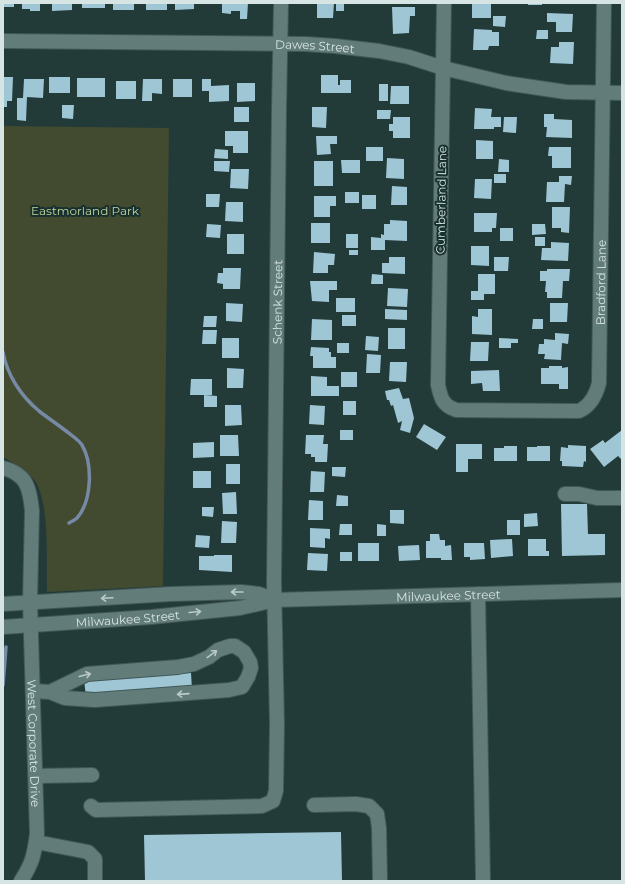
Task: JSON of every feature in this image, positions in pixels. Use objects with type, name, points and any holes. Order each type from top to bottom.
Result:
[{"type":"street","name":"Schenk Street","points":[[91,806],[96,810],[262,806],[273,801],[276,791],[274,582],[281,3]]},
{"type":"street","name":"Cumberland Lane","points":[[441,397],[438,385],[444,3]]},
{"type":"street","name":"Bradford Lane","points":[[441,397],[448,407],[456,410],[502,411],[579,411],[589,404],[593,398],[599,383],[604,3]]},
{"type":"street","name":"Dawes Street","points":[[3,41],[335,46],[379,51],[409,57],[443,68],[506,84],[566,92],[622,93]]},
{"type":"street","name":"West Corporate Drive","points":[[3,468],[10,470],[26,482],[31,496],[32,511],[30,602],[37,834],[34,855],[30,867],[21,881]]},
{"type":"street","points":[[566,494],[579,494],[597,498],[622,498]]},
{"type":"street","name":"Milwaukee Street","points":[[3,627],[151,617],[240,608],[275,600],[622,590]]},
{"type":"street","name":"Milwaukee Street","points":[[3,604],[171,594],[241,592],[258,594],[275,600]]},
{"type":"street","points":[[478,594],[484,881]]},
{"type":"street","points":[[33,691],[50,692],[65,698],[95,700],[229,690],[242,686],[248,678],[251,668],[250,662],[244,652],[235,646],[230,646],[218,650],[209,657],[194,664],[178,667],[87,674],[50,692]]},
{"type":"street","points":[[36,776],[92,774]]},
{"type":"street","points":[[314,805],[356,804],[370,806],[377,814],[379,828],[380,881]]},
{"type":"street","points":[[36,842],[88,852],[95,859],[95,881]]},
{"type":"green space","name":"Eastmorland Park","points":[[3,126],[169,128],[163,586],[47,592],[46,522],[41,495],[35,480],[22,469],[3,457]]},
{"type":"building","points":[[3,3],[14,3],[14,7],[3,7]]},
{"type":"building","points":[[22,3],[40,3],[40,11],[22,9]]},
{"type":"building","points":[[52,3],[72,3],[72,10],[52,11]]},
{"type":"building","points":[[82,3],[105,3],[105,8],[82,8]]},
{"type":"building","points":[[113,3],[134,3],[134,10],[113,10]]},
{"type":"building","points":[[146,3],[167,3],[167,10],[146,10]]},
{"type":"building","points":[[175,3],[194,3],[194,9],[175,10]]},
{"type":"building","points":[[222,3],[248,3],[247,19],[240,19],[240,11],[231,11],[231,14],[222,13]]},
{"type":"building","points":[[317,3],[334,3],[333,18],[317,18]]},
{"type":"building","points":[[336,3],[344,3],[344,11],[336,11]]},
{"type":"building","points":[[472,3],[491,3],[491,18],[472,18]]},
{"type":"building","points":[[528,3],[542,3],[542,5],[528,5]]},
{"type":"building","points":[[392,7],[415,7],[415,16],[410,16],[409,33],[393,34]]},
{"type":"building","points":[[547,13],[573,14],[572,32],[556,32],[556,22],[547,22]]},
{"type":"building","points":[[493,16],[506,16],[505,27],[493,26]]},
{"type":"building","points":[[474,29],[499,32],[499,46],[489,46],[488,50],[473,50]]},
{"type":"building","points":[[537,30],[548,30],[548,39],[536,39]]},
{"type":"building","points":[[559,42],[574,42],[573,64],[550,63],[551,47],[559,47]]},
{"type":"building","points":[[321,75],[338,75],[338,85],[340,85],[340,80],[351,80],[351,93],[321,93]]},
{"type":"building","points":[[3,77],[13,77],[12,101],[7,101],[7,107],[3,107]]},
{"type":"building","points":[[49,77],[70,77],[70,93],[49,93]]},
{"type":"building","points":[[77,78],[105,78],[105,97],[77,97]]},
{"type":"building","points":[[24,79],[44,79],[43,98],[27,97],[26,121],[17,120],[17,98],[23,98]]},
{"type":"building","points":[[143,79],[162,79],[162,94],[152,93],[152,101],[142,101]]},
{"type":"building","points":[[173,79],[192,79],[192,97],[173,97]]},
{"type":"building","points":[[202,79],[211,79],[211,86],[229,85],[229,101],[209,102],[209,91],[202,91]]},
{"type":"building","points":[[116,81],[136,81],[136,99],[116,99]]},
{"type":"building","points":[[237,83],[255,83],[255,101],[237,102]]},
{"type":"building","points":[[379,84],[388,84],[388,101],[379,101]]},
{"type":"building","points":[[391,86],[409,86],[409,104],[390,104]]},
{"type":"building","points":[[62,105],[74,105],[73,119],[62,118]]},
{"type":"building","points":[[234,107],[249,107],[249,122],[234,122]]},
{"type":"building","points":[[312,107],[327,107],[326,128],[312,127]]},
{"type":"building","points":[[475,108],[492,109],[491,117],[501,117],[501,127],[494,127],[494,129],[474,129]]},
{"type":"building","points":[[377,110],[391,110],[390,119],[377,119]]},
{"type":"building","points":[[544,114],[554,114],[554,119],[572,120],[572,138],[546,137],[547,127],[544,127]]},
{"type":"building","points":[[393,117],[410,117],[410,138],[393,138],[393,131],[389,131],[389,124],[393,124]]},
{"type":"building","points":[[504,117],[517,117],[516,133],[503,132]]},
{"type":"building","points":[[225,131],[248,131],[248,153],[233,153],[233,146],[225,146]]},
{"type":"building","points":[[316,136],[337,136],[337,144],[330,144],[331,154],[317,155]]},
{"type":"building","points":[[476,140],[493,141],[493,159],[476,159]]},
{"type":"building","points":[[366,147],[383,147],[383,161],[366,161]]},
{"type":"building","points":[[549,147],[571,147],[571,168],[552,168],[552,156],[548,156]]},
{"type":"building","points":[[215,149],[228,150],[228,159],[214,158]]},
{"type":"building","points":[[387,158],[404,159],[404,179],[386,178]]},
{"type":"building","points":[[499,159],[509,160],[509,172],[498,172]]},
{"type":"building","points":[[341,160],[360,160],[360,173],[342,173]]},
{"type":"building","points":[[214,161],[230,161],[229,172],[214,171]]},
{"type":"building","points":[[314,161],[333,161],[333,186],[314,186]]},
{"type":"building","points":[[231,169],[249,169],[248,189],[230,188]]},
{"type":"building","points":[[494,174],[506,174],[506,183],[494,183]]},
{"type":"building","points":[[559,176],[572,176],[571,185],[565,184],[564,202],[546,202],[547,182],[559,182]]},
{"type":"building","points":[[475,179],[492,179],[491,199],[474,198]]},
{"type":"building","points":[[392,186],[407,187],[407,205],[391,205]]},
{"type":"building","points":[[345,192],[359,192],[359,203],[345,203]]},
{"type":"building","points":[[206,194],[220,194],[219,207],[206,207]]},
{"type":"building","points":[[362,195],[376,195],[376,209],[362,209]]},
{"type":"building","points":[[314,196],[336,196],[336,206],[330,206],[330,217],[314,217]]},
{"type":"building","points":[[226,202],[243,202],[243,222],[225,221]]},
{"type":"building","points":[[552,207],[570,207],[569,233],[561,232],[561,228],[552,228]]},
{"type":"building","points":[[474,213],[497,213],[496,228],[492,228],[492,232],[474,232]]},
{"type":"building","points":[[390,220],[407,221],[407,241],[385,240],[385,250],[371,250],[371,237],[381,238],[381,234],[384,235],[384,224],[390,224]]},
{"type":"building","points":[[311,223],[330,223],[330,243],[311,243]]},
{"type":"building","points":[[207,224],[221,225],[220,238],[206,237]]},
{"type":"building","points":[[532,224],[545,224],[546,234],[532,235]]},
{"type":"building","points":[[500,228],[513,228],[513,241],[500,241]]},
{"type":"building","points":[[227,234],[244,234],[244,254],[227,254]]},
{"type":"building","points":[[346,234],[358,234],[358,248],[346,248]]},
{"type":"building","points":[[535,237],[545,237],[545,246],[535,246]]},
{"type":"building","points":[[551,242],[569,243],[568,261],[541,260],[542,248],[551,248]]},
{"type":"building","points":[[471,246],[489,246],[489,266],[471,265]]},
{"type":"building","points":[[349,250],[358,250],[358,255],[349,255]]},
{"type":"building","points":[[314,252],[335,254],[334,265],[328,265],[328,273],[313,273]]},
{"type":"building","points":[[389,257],[405,257],[405,274],[382,273],[382,263],[389,263]]},
{"type":"building","points":[[494,257],[509,257],[508,271],[494,271]]},
{"type":"building","points":[[223,268],[241,268],[240,289],[223,289],[223,284],[217,283],[218,273],[223,273]]},
{"type":"building","points":[[547,269],[570,269],[569,281],[563,281],[562,298],[547,298],[547,292],[545,292],[546,281],[540,281],[540,271],[547,271]]},
{"type":"building","points":[[372,274],[383,275],[383,284],[371,284]]},
{"type":"building","points":[[478,274],[495,274],[495,294],[484,294],[484,300],[471,300],[471,291],[478,291]]},
{"type":"building","points":[[310,281],[337,281],[337,290],[329,290],[329,302],[312,301]]},
{"type":"building","points":[[388,288],[408,289],[407,307],[387,306]]},
{"type":"building","points":[[336,298],[355,298],[355,312],[336,312]]},
{"type":"building","points":[[226,303],[243,304],[242,322],[226,321]]},
{"type":"building","points":[[550,303],[568,303],[567,322],[550,322]]},
{"type":"building","points":[[385,309],[407,310],[407,320],[385,319]]},
{"type":"building","points":[[478,309],[492,309],[492,335],[472,334],[472,316],[478,317]]},
{"type":"building","points":[[342,315],[356,315],[356,326],[342,326]]},
{"type":"building","points":[[204,316],[217,316],[216,327],[203,327]]},
{"type":"building","points":[[312,319],[332,320],[332,340],[311,340]]},
{"type":"building","points":[[533,319],[543,319],[543,329],[532,329]]},
{"type":"building","points":[[388,328],[405,328],[405,349],[388,349]]},
{"type":"building","points":[[203,330],[217,330],[216,344],[202,344]]},
{"type":"building","points":[[555,333],[569,334],[568,344],[562,343],[561,360],[544,359],[545,354],[538,354],[539,344],[544,344],[544,339],[555,340]]},
{"type":"building","points":[[366,336],[379,337],[378,351],[365,350]]},
{"type":"building","points":[[222,338],[239,338],[239,358],[222,358]]},
{"type":"building","points":[[499,338],[518,339],[518,343],[511,343],[511,348],[499,348]]},
{"type":"building","points":[[471,342],[489,342],[488,361],[470,361]]},
{"type":"building","points":[[337,343],[349,343],[349,353],[337,353]]},
{"type":"building","points":[[311,347],[329,348],[331,357],[336,357],[336,368],[313,368],[313,356],[310,356]]},
{"type":"building","points":[[367,354],[381,355],[380,373],[366,373]]},
{"type":"building","points":[[390,362],[407,362],[406,382],[389,381]]},
{"type":"building","points":[[549,366],[562,366],[562,368],[568,367],[568,389],[559,389],[559,384],[541,384],[541,368],[549,368]]},
{"type":"building","points":[[227,368],[244,369],[243,388],[227,388]]},
{"type":"building","points":[[499,370],[500,391],[483,391],[482,383],[471,384],[471,371]]},
{"type":"building","points":[[341,372],[357,372],[357,387],[341,387]]},
{"type":"building","points":[[311,376],[327,377],[327,386],[339,386],[339,396],[311,396]]},
{"type":"building","points":[[191,379],[212,379],[212,395],[190,395]]},
{"type":"building","points":[[399,388],[403,399],[409,398],[414,418],[410,433],[400,430],[402,421],[398,423],[393,405],[391,406],[389,400],[387,400],[385,391]]},
{"type":"building","points":[[204,395],[217,396],[217,407],[204,407]]},
{"type":"building","points":[[343,401],[356,401],[356,415],[343,415]]},
{"type":"building","points":[[225,405],[241,405],[242,425],[225,426]]},
{"type":"building","points":[[310,405],[325,406],[324,425],[309,424]]},
{"type":"building","points":[[424,424],[446,437],[437,450],[416,437]]},
{"type":"building","points":[[340,430],[353,430],[353,440],[340,440]]},
{"type":"building","points":[[622,430],[622,460],[618,456],[604,467],[590,449],[603,440],[605,443]]},
{"type":"building","points":[[220,435],[238,435],[239,456],[220,456]]},
{"type":"building","points":[[306,435],[324,435],[323,444],[328,444],[327,462],[315,462],[315,457],[311,457],[311,454],[305,454]]},
{"type":"building","points":[[214,442],[214,457],[193,458],[193,443]]},
{"type":"building","points":[[456,444],[482,444],[482,459],[468,459],[468,472],[456,472]]},
{"type":"building","points":[[568,445],[586,446],[586,462],[584,461],[583,467],[562,466],[562,461],[560,461],[561,447],[568,448]]},
{"type":"building","points":[[504,446],[517,446],[517,461],[494,461],[494,448],[504,448]]},
{"type":"building","points":[[550,446],[550,461],[527,461],[527,447]]},
{"type":"building","points":[[226,464],[240,464],[240,484],[226,484]]},
{"type":"building","points":[[332,467],[346,467],[345,477],[332,476]]},
{"type":"building","points":[[193,471],[211,471],[211,488],[193,488]]},
{"type":"building","points":[[311,471],[325,472],[324,492],[310,492]]},
{"type":"building","points":[[236,492],[237,514],[223,514],[222,493]]},
{"type":"building","points":[[337,495],[348,496],[348,506],[336,506]]},
{"type":"building","points":[[309,500],[323,501],[323,520],[308,520]]},
{"type":"building","points":[[561,504],[587,504],[588,534],[605,534],[605,555],[562,556]]},
{"type":"building","points":[[202,507],[214,507],[213,517],[202,516]]},
{"type":"building","points":[[390,510],[404,510],[404,524],[390,523]]},
{"type":"building","points":[[537,513],[538,526],[524,527],[524,514]]},
{"type":"building","points":[[507,520],[520,520],[520,535],[507,535]]},
{"type":"building","points":[[222,521],[237,522],[236,543],[221,543]]},
{"type":"building","points":[[340,524],[352,524],[352,535],[339,535]]},
{"type":"building","points":[[377,524],[386,525],[386,536],[377,536]]},
{"type":"building","points":[[310,528],[330,529],[330,539],[325,538],[325,548],[310,547]]},
{"type":"building","points":[[430,534],[439,534],[440,540],[445,540],[445,546],[451,545],[452,560],[426,558],[426,541],[430,541]]},
{"type":"building","points":[[196,535],[210,536],[209,548],[195,547]]},
{"type":"building","points":[[512,539],[513,556],[491,558],[490,540]]},
{"type":"building","points":[[528,539],[546,539],[546,551],[549,551],[549,556],[528,556]]},
{"type":"building","points":[[358,543],[379,543],[379,561],[358,561]]},
{"type":"building","points":[[464,543],[484,543],[485,559],[470,560],[470,557],[464,557]]},
{"type":"building","points":[[419,545],[420,560],[399,561],[398,546]]},
{"type":"building","points":[[340,552],[352,552],[352,561],[340,561]]},
{"type":"building","points":[[308,553],[328,554],[327,571],[307,570]]},
{"type":"building","points":[[232,555],[232,572],[199,570],[199,556]]},
{"type":"building","points":[[191,673],[192,689],[86,697],[84,680]]},
{"type":"building","points":[[341,832],[342,881],[145,881],[144,835]]},
{"type":"waterway","points":[[3,352],[11,377],[26,399],[39,411],[77,439],[86,453],[89,472],[86,502],[77,518],[69,523]]},
{"type":"waterway","points":[[3,685],[6,647]]}]
